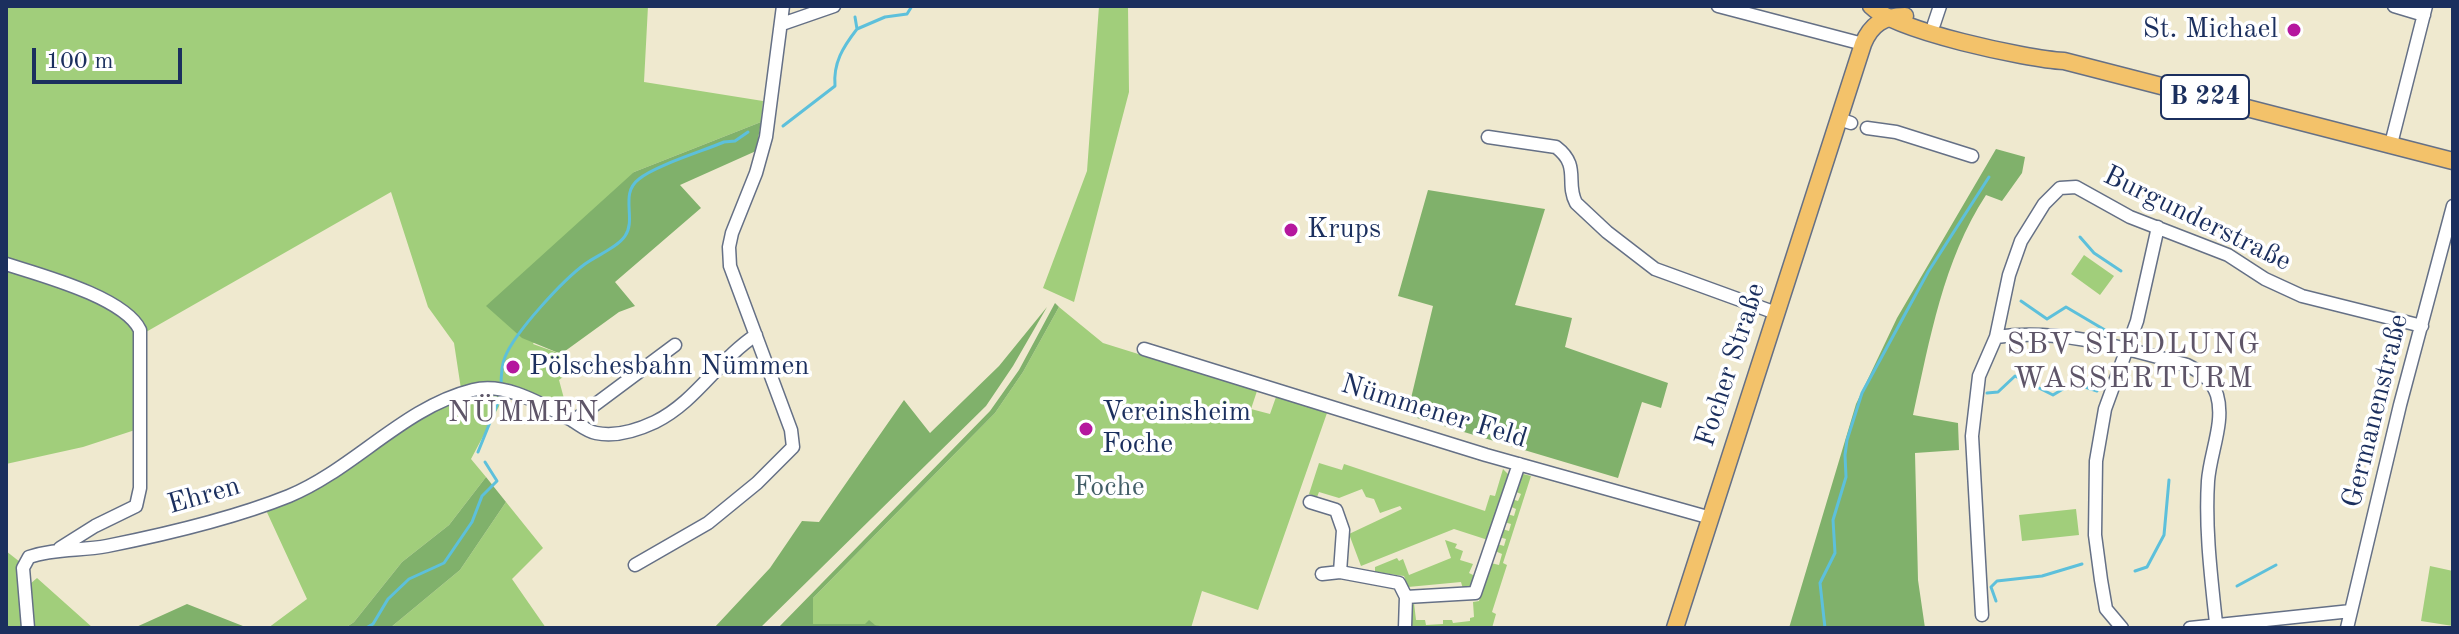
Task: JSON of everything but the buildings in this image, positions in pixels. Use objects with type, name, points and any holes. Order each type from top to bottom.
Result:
[{"type":"main road","name":"Focher Straße","points":[[1675,628],[1776,313],[1845,121],[1865,39],[1869,6]]},
{"type":"main road","name":"B 224","points":[[1869,6],[2027,58],[2064,61]]},
{"type":"main road","points":[[1865,39],[1883,12]]},
{"type":"main road","name":"B 224","points":[[1883,12],[1905,16],[1938,13],[2064,61],[2453,161]]},
{"type":"street","points":[[635,565],[708,523],[793,447],[793,436],[730,266],[729,247],[766,137],[783,6]]},
{"type":"street","points":[[782,24],[834,6]]},
{"type":"street","points":[[1718,6],[1865,39]]},
{"type":"street","points":[[2391,144],[2425,10],[2394,6]]},
{"type":"street","points":[[1867,128],[1896,132],[1972,156]]},
{"type":"street","points":[[1488,137],[1556,147],[1571,165],[1572,196],[1576,203],[1646,263],[1665,275],[1776,313]]},
{"type":"street","name":"Burgunderstraße","points":[[1982,615],[1973,482],[1973,418],[1981,368],[1996,337],[2009,275],[2021,241],[2044,204],[2060,188],[2076,187],[2130,217],[2228,255],[2282,288],[2422,326]]},
{"type":"street","name":"Germanenstraße","points":[[2347,628],[2453,206]]},
{"type":"street","points":[[2122,628],[2106,609],[2095,535],[2094,493],[2101,426],[2137,321],[2158,227]]},
{"type":"street","name":"Ehren","points":[[6,264],[98,297],[125,313],[137,324],[141,336],[140,488],[136,506],[57,549]]},
{"type":"street","points":[[675,345],[573,421],[592,432],[607,434],[655,422],[683,404],[738,346],[756,335]]},
{"type":"street","points":[[1996,337],[2056,335],[2128,349],[2187,365],[2200,371],[2211,382],[2217,396],[2217,432],[2208,478],[2207,534],[2216,623]]},
{"type":"street","name":"Nümmener Feld","points":[[1144,349],[1519,464],[1711,518]]},
{"type":"street","name":"Ehren","points":[[57,549],[104,546],[159,534],[285,497],[330,474],[431,408],[466,392],[499,389],[573,421]]},
{"type":"street","points":[[1406,597],[1475,593],[1519,464]]},
{"type":"street","points":[[1310,502],[1336,510],[1343,530],[1340,572]]},
{"type":"street","points":[[28,628],[23,568],[29,557],[57,549]]},
{"type":"street","points":[[1322,574],[1340,572],[1399,583],[1406,597],[1405,628]]},
{"type":"street","points":[[2190,628],[2351,611]]},
{"type":"green space","points":[[6,6],[648,6],[644,82],[763,101],[761,122],[634,172],[533,344],[561,354],[557,365],[563,377],[559,380],[566,406],[554,406],[522,392],[461,389],[454,343],[428,307],[391,192],[146,332],[136,318],[104,295],[62,277],[6,259]]},
{"type":"green space","points":[[1099,6],[1128,6],[1129,92],[1074,302],[1043,288],[1087,171]]},
{"type":"green space","points":[[761,122],[756,151],[680,185],[701,208],[615,282],[635,306],[619,312],[561,354],[522,338],[486,306],[634,172]]},
{"type":"green space","points":[[1996,149],[2025,157],[2022,173],[2002,201],[1986,195],[1971,220],[1948,274],[1913,415],[1958,423],[1959,450],[1915,453],[1918,580],[1925,628],[1789,628],[1856,404],[1897,318]]},
{"type":"green space","points":[[1428,190],[1545,209],[1515,305],[1572,318],[1565,347],[1668,383],[1661,408],[1642,402],[1618,478],[1407,415],[1433,306],[1398,296]]},
{"type":"green space","points":[[2084,255],[2114,276],[2100,295],[2071,274]]},
{"type":"green space","points":[[6,268],[95,300],[126,321],[136,333],[135,430],[83,447],[6,464]]},
{"type":"green space","points":[[1055,303],[1059,307],[1023,372],[995,413],[813,598],[813,624],[865,624],[869,620],[875,625],[890,628],[778,628],[990,411],[1019,370]]},
{"type":"green space","points":[[1047,307],[986,406],[760,628],[714,628],[770,568],[802,521],[819,522],[904,400],[930,433],[999,366]]},
{"type":"green space","name":"Foche","points":[[1059,307],[1103,343],[1257,391],[1251,409],[1270,414],[1276,397],[1327,413],[1258,610],[1202,591],[1191,628],[890,628],[866,624],[813,624],[813,598],[995,413],[1023,372]]},
{"type":"green space","points":[[496,394],[504,397],[471,459],[486,477],[449,525],[402,562],[354,622],[345,628],[268,628],[307,599],[265,508],[317,489],[424,416],[471,397]]},
{"type":"green space","points":[[1319,463],[1342,470],[1344,464],[1485,511],[1490,495],[1495,496],[1503,469],[1509,475],[1488,540],[1454,529],[1361,566],[1349,534],[1402,509],[1400,506],[1380,513],[1374,499],[1366,497],[1362,489],[1339,498],[1319,492],[1317,497],[1309,494]]},
{"type":"green space","points":[[1523,474],[1531,476],[1503,563],[1507,565],[1492,612],[1496,614],[1492,628],[1412,628],[1411,608],[1414,603],[1416,620],[1425,620],[1426,625],[1443,624],[1443,620],[1452,620],[1453,623],[1470,621],[1474,617],[1473,602],[1479,601],[1491,563],[1499,565],[1502,554],[1495,551],[1497,544],[1504,546],[1506,539],[1499,537],[1502,529],[1509,531],[1511,524],[1504,522],[1507,514],[1514,516],[1516,509],[1509,506],[1511,499],[1518,501],[1521,494],[1514,491],[1518,478]]},
{"type":"green space","points":[[486,477],[506,502],[460,570],[390,628],[345,628],[354,622],[402,562],[449,525]]},
{"type":"green space","points":[[506,502],[543,548],[512,579],[546,628],[390,628],[460,570]]},
{"type":"green space","points":[[2076,509],[2079,535],[2022,541],[2019,515]]},
{"type":"green space","points":[[1445,540],[1457,544],[1455,548],[1463,551],[1460,560],[1473,564],[1469,573],[1477,577],[1470,588],[1463,589],[1461,582],[1408,587],[1404,576],[1375,572],[1375,567],[1397,558],[1399,561],[1403,559],[1409,575],[1451,558]]},
{"type":"green space","points":[[6,551],[20,562],[18,587],[23,628],[6,628]]},
{"type":"green space","points":[[2430,566],[2453,571],[2453,626],[2421,621]]},
{"type":"green space","points":[[37,578],[93,628],[34,628],[30,584]]},
{"type":"green space","points":[[187,604],[248,628],[134,628]]},
{"type":"waterway","points":[[857,29],[885,17],[907,14],[912,6]]},
{"type":"waterway","points":[[783,126],[835,86],[840,56],[857,29],[855,17]]},
{"type":"waterway","points":[[501,387],[505,357],[529,321],[576,272],[625,236],[633,185],[656,169],[724,142],[735,141],[748,132]]},
{"type":"waterway","points":[[1825,628],[1820,583],[1835,553],[1833,520],[1846,477],[1847,440],[1862,393],[1928,272],[1989,177]]},
{"type":"waterway","points":[[2080,237],[2094,253],[2121,271]]},
{"type":"waterway","points":[[2021,301],[2047,319],[2066,307],[2110,333]]},
{"type":"waterway","points":[[1987,393],[1998,392],[2015,376],[2053,395],[2073,383],[2097,391]]},
{"type":"waterway","points":[[478,452],[501,395]]},
{"type":"waterway","points":[[366,628],[373,624],[388,599],[409,579],[444,563],[472,522],[482,496],[497,481],[485,462]]},
{"type":"waterway","points":[[2135,571],[2147,567],[2164,535],[2169,480]]},
{"type":"waterway","points":[[1996,601],[1991,587],[1997,581],[2042,576],[2082,564]]},
{"type":"waterway","points":[[2237,586],[2276,565]]},
{"type":"place","name":"St. Michael","points":[[2294,30]]},
{"type":"place","name":"Krups","points":[[1291,230]]},
{"type":"place","name":"Pölschesbahn Nümmen","points":[[513,367]]},
{"type":"place","name":"Vereinsheim Foche","points":[[1086,429]]},
{"type":"district","name":"SBV SIEDLUNG WASSERTURM","points":[[2134,362]]},
{"type":"district","name":"NÜMMEN","points":[[524,413]]}]
